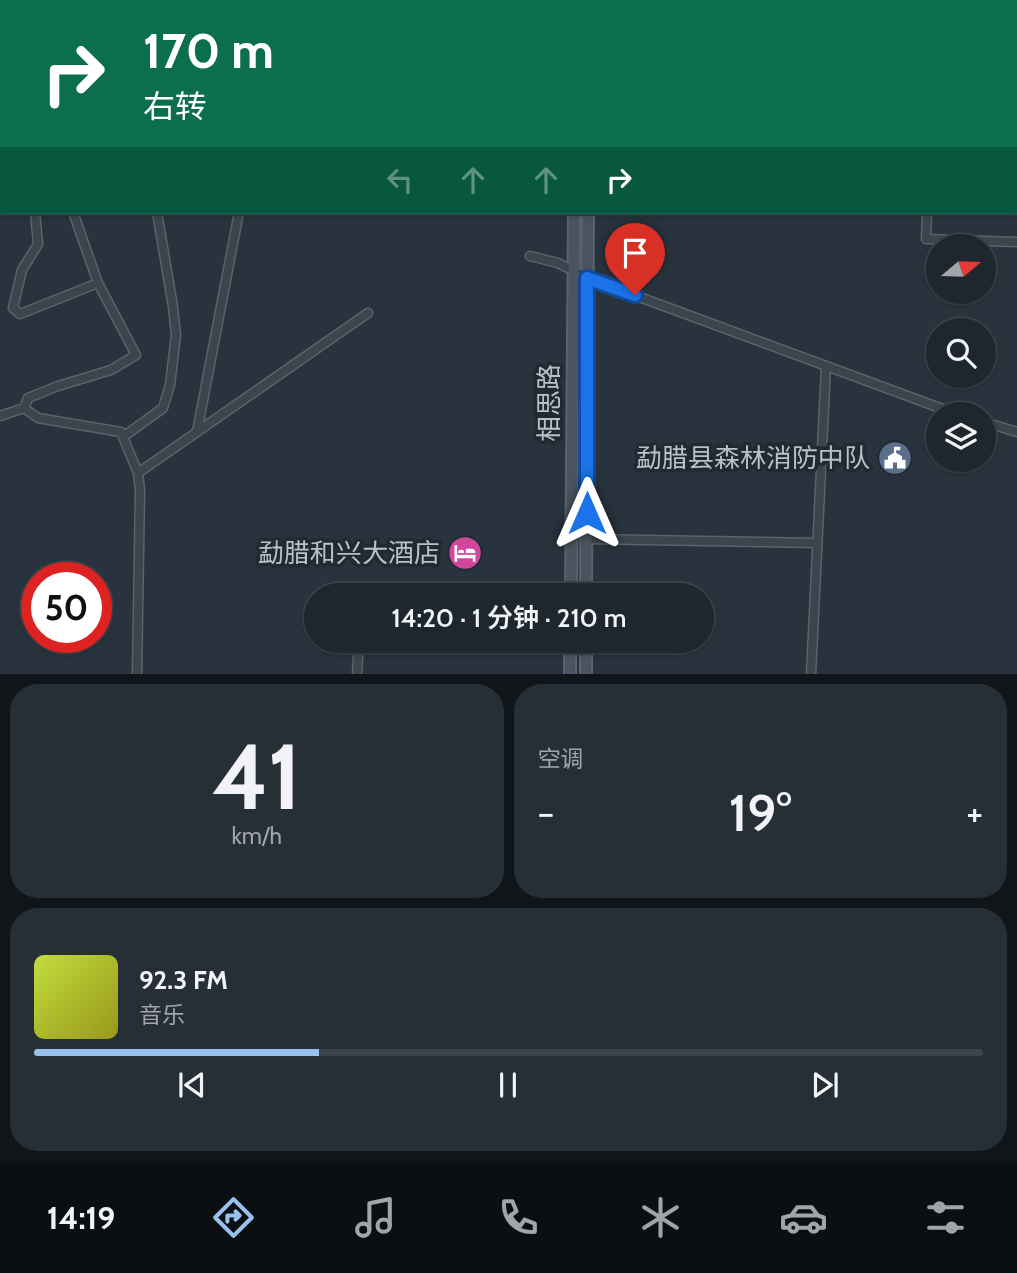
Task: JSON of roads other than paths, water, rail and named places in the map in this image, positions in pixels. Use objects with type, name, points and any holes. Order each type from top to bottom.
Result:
[{"type":"main road","name":"相思路","points":[[571,583],[574,214]]},
{"type":"main road","name":"相思路","points":[[586,583],[588,214]]},
{"type":"main road","points":[[570,653],[570,674]]},
{"type":"main road","points":[[586,653],[586,674]]},
{"type":"street","points":[[35,214],[38,244],[22,270],[13,308],[20,314],[98,283]]},
{"type":"street","points":[[0,416],[24,408],[28,398],[111,370],[136,355],[98,283],[74,214]]},
{"type":"street","points":[[123,437],[163,408],[170,385],[176,335],[157,214]]},
{"type":"street","points":[[197,432],[239,214]]},
{"type":"street","points":[[927,214],[926,239],[1017,242]]},
{"type":"street","points":[[530,256],[558,263],[587,278],[926,403]]},
{"type":"street","points":[[138,473],[368,313]]},
{"type":"street","points":[[811,674],[826,366]]},
{"type":"street","points":[[24,408],[37,418],[121,432],[138,473],[140,489],[137,674]]},
{"type":"street","points":[[996,426],[1017,432]]},
{"type":"street","points":[[586,539],[817,543]]},
{"type":"street","points":[[357,674],[358,653]]},
{"type":"place","name":"勐腊县森林消防中队","points":[[895,458]]},
{"type":"place","name":"勐腊和兴大酒店","points":[[465,553]]}]
